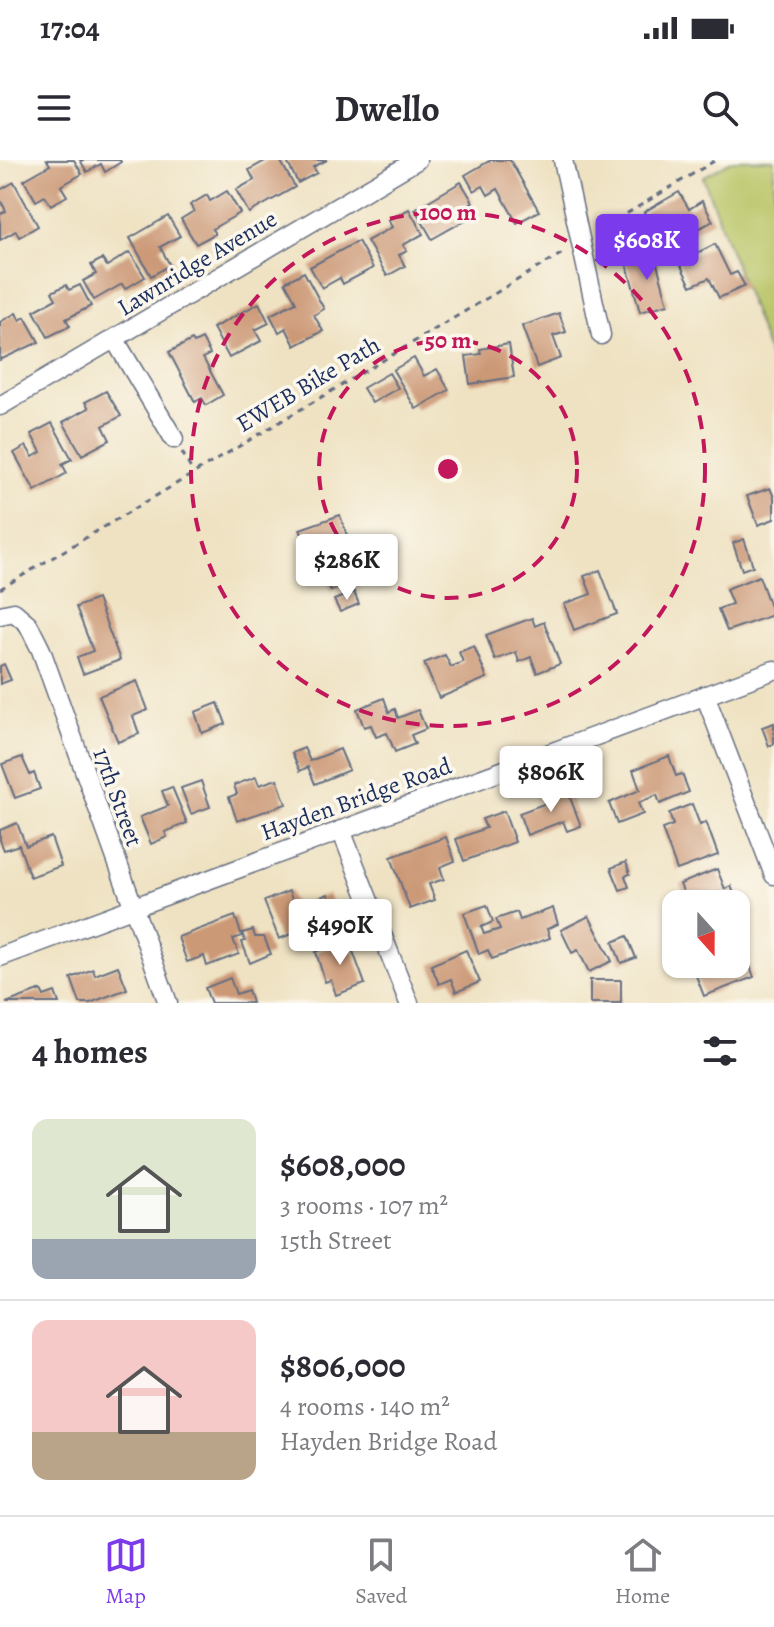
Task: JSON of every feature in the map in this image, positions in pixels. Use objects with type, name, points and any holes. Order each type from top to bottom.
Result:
[{"type":"street","name":"Lawnridge Avenue","points":[[0,406],[417,160]]},
{"type":"street","points":[[563,160],[601,335]]},
{"type":"street","points":[[115,340],[174,439]]},
{"type":"street","name":"17th Street","points":[[7,614],[28,624],[41,650],[168,1003]]},
{"type":"street","name":"Hayden Bridge Road","points":[[0,957],[774,670]]},
{"type":"street","points":[[705,695],[774,875]]},
{"type":"street","points":[[341,830],[409,1003]]},
{"type":"path","name":"EWEB Bike Path","points":[[0,589],[716,160]]},
{"type":"path","points":[[174,439],[193,473]]},
{"type":"green space","points":[[733,160],[774,160],[774,368],[703,177]]},
{"type":"building","points":[[47,160],[74,160],[82,174],[61,186],[67,196],[51,205],[45,196],[36,201],[24,180],[50,165]]},
{"type":"building","points":[[80,160],[121,162],[105,172],[101,164],[87,172]]},
{"type":"building","points":[[267,160],[280,160],[295,187],[249,213],[236,190],[254,180],[249,170]]},
{"type":"building","points":[[286,160],[327,160],[313,167],[317,173],[298,183]]},
{"type":"building","points":[[491,160],[510,160],[539,211],[517,223],[498,189],[488,195],[483,186],[474,191],[465,175]]},
{"type":"building","points":[[14,182],[38,226],[19,237],[16,231],[0,240],[0,214],[6,211],[0,199],[0,190]]},
{"type":"building","points":[[461,182],[473,202],[463,207],[469,218],[432,239],[415,209]]},
{"type":"building","points":[[227,191],[240,213],[212,229],[215,234],[196,244],[181,219],[194,211],[190,205],[207,195],[210,201]]},
{"type":"building","points":[[679,192],[689,209],[702,201],[713,221],[671,244],[663,229],[656,233],[644,212]]},
{"type":"building","points":[[409,209],[423,234],[403,245],[407,251],[399,255],[405,266],[387,276],[367,241],[392,227],[388,220]]},
{"type":"building","points":[[168,216],[180,236],[160,247],[170,265],[151,276],[130,238]]},
{"type":"building","points":[[358,241],[373,268],[343,284],[340,278],[322,288],[310,267]]},
{"type":"building","points":[[715,244],[730,275],[737,272],[745,286],[719,298],[709,278],[691,286],[679,262]]},
{"type":"building","points":[[130,252],[145,277],[125,289],[122,284],[94,300],[83,281],[96,274],[91,265],[102,259],[107,266]]},
{"type":"building","points":[[654,253],[668,304],[640,312],[626,261]]},
{"type":"building","points":[[304,272],[324,309],[314,315],[323,331],[295,346],[286,328],[279,332],[270,315],[296,302],[285,282]]},
{"type":"building","points":[[66,285],[69,290],[80,285],[91,306],[66,319],[70,326],[48,337],[34,311],[56,299],[52,292]]},
{"type":"building","points":[[259,303],[269,323],[255,330],[261,341],[229,358],[213,328]]},
{"type":"building","points":[[16,313],[20,320],[25,317],[39,342],[0,360],[0,322]]},
{"type":"building","points":[[559,313],[566,332],[553,336],[561,358],[537,367],[522,326]]},
{"type":"building","points":[[202,339],[210,354],[203,358],[223,395],[206,405],[202,398],[195,402],[169,352],[192,340],[194,343]]},
{"type":"building","points":[[509,344],[514,377],[470,384],[466,356],[481,354],[480,349]]},
{"type":"building","points":[[414,358],[424,376],[437,369],[449,390],[416,409],[393,370]]},
{"type":"building","points":[[389,373],[398,388],[372,403],[363,388]]},
{"type":"building","points":[[106,391],[121,416],[103,426],[110,440],[82,455],[63,422],[89,408],[85,402]]},
{"type":"building","points":[[52,423],[72,459],[62,464],[67,473],[35,491],[14,453],[26,446],[33,457],[41,452],[31,434]]},
{"type":"building","points":[[770,488],[774,497],[774,519],[758,525],[747,496]]},
{"type":"building","points":[[340,515],[351,547],[319,558],[315,548],[308,550],[300,529]]},
{"type":"building","points":[[744,539],[753,566],[742,570],[733,543]]},
{"type":"building","points":[[346,553],[358,580],[331,591],[320,565]]},
{"type":"building","points":[[600,570],[617,614],[574,630],[564,604],[591,594],[584,576]]},
{"type":"building","points":[[759,576],[773,615],[727,631],[718,609],[732,604],[726,589]]},
{"type":"building","points":[[354,592],[359,604],[340,612],[334,600]]},
{"type":"building","points":[[97,599],[120,660],[83,674],[77,657],[93,651],[76,607]]},
{"type":"building","points":[[532,618],[535,626],[544,622],[560,664],[537,673],[531,657],[519,662],[516,652],[495,660],[486,635]]},
{"type":"building","points":[[474,646],[487,678],[439,698],[424,663],[445,655],[451,667],[463,662],[459,652]]},
{"type":"building","points":[[4,664],[11,680],[0,684],[0,666]]},
{"type":"building","points":[[137,681],[148,710],[133,716],[139,734],[118,742],[99,696]]},
{"type":"building","points":[[384,698],[389,712],[395,709],[398,718],[418,710],[426,729],[411,735],[415,744],[395,752],[387,733],[376,737],[371,725],[364,727],[357,709]]},
{"type":"building","points":[[218,703],[226,724],[202,733],[195,712]]},
{"type":"building","points":[[774,723],[774,744],[769,746],[762,727]]},
{"type":"building","points":[[304,748],[310,761],[340,749],[349,770],[315,784],[308,767],[300,771],[292,753]]},
{"type":"building","points":[[669,756],[676,776],[682,774],[689,792],[660,804],[657,795],[638,803],[643,814],[617,824],[609,803],[640,790],[633,770]]},
{"type":"building","points":[[22,757],[30,775],[34,773],[40,789],[15,798],[2,764]]},
{"type":"building","points":[[256,777],[259,785],[277,779],[286,804],[237,821],[229,797],[237,794],[234,785]]},
{"type":"building","points":[[201,781],[210,807],[191,814],[181,788]]},
{"type":"building","points":[[172,787],[187,823],[165,832],[167,837],[151,844],[140,817],[168,806],[162,791]]},
{"type":"building","points":[[567,790],[581,826],[567,831],[563,821],[527,835],[519,813],[552,801],[550,796]]},
{"type":"building","points":[[692,804],[700,825],[706,822],[718,855],[677,870],[662,829],[673,825],[669,813]]},
{"type":"building","points":[[504,811],[515,842],[464,861],[456,839],[486,828],[482,819]]},
{"type":"building","points":[[17,823],[26,846],[51,837],[61,866],[30,877],[19,845],[4,850],[0,840],[0,830]]},
{"type":"building","points":[[446,837],[455,861],[440,867],[444,879],[429,884],[435,900],[410,909],[391,857]]},
{"type":"building","points":[[626,862],[630,874],[625,876],[629,887],[620,890],[611,868]]},
{"type":"building","points":[[717,869],[725,889],[731,886],[733,890],[682,890],[680,884]]},
{"type":"building","points":[[289,891],[295,907],[328,894],[337,916],[279,939],[264,901]]},
{"type":"building","points":[[487,905],[493,922],[481,927],[484,934],[500,929],[496,919],[517,912],[520,920],[553,908],[558,924],[547,929],[550,938],[492,959],[488,950],[479,954],[464,913]]},
{"type":"building","points":[[235,916],[242,936],[233,939],[239,954],[207,966],[204,956],[187,962],[178,937]]},
{"type":"building","points":[[589,916],[612,961],[589,972],[578,950],[572,953],[561,930]]},
{"type":"building","points":[[253,930],[255,937],[264,937],[271,954],[250,963],[242,933]]},
{"type":"building","points":[[627,936],[636,958],[621,963],[613,942]]},
{"type":"building","points":[[348,938],[365,984],[336,995],[331,980],[325,982],[316,952]]},
{"type":"building","points":[[466,950],[480,982],[456,992],[451,979],[439,984],[431,965]]},
{"type":"building","points":[[118,966],[127,989],[90,1003],[80,1003],[71,978],[93,969],[95,975]]},
{"type":"building","points":[[750,966],[754,977],[704,996],[697,978],[750,978]]},
{"type":"building","points":[[230,978],[236,994],[248,990],[252,1003],[211,1003],[205,988]]},
{"type":"building","points":[[590,980],[621,980],[621,1003],[590,1003]]},
{"type":"building","points":[[41,990],[44,996],[55,992],[59,1003],[6,1003]]}]
